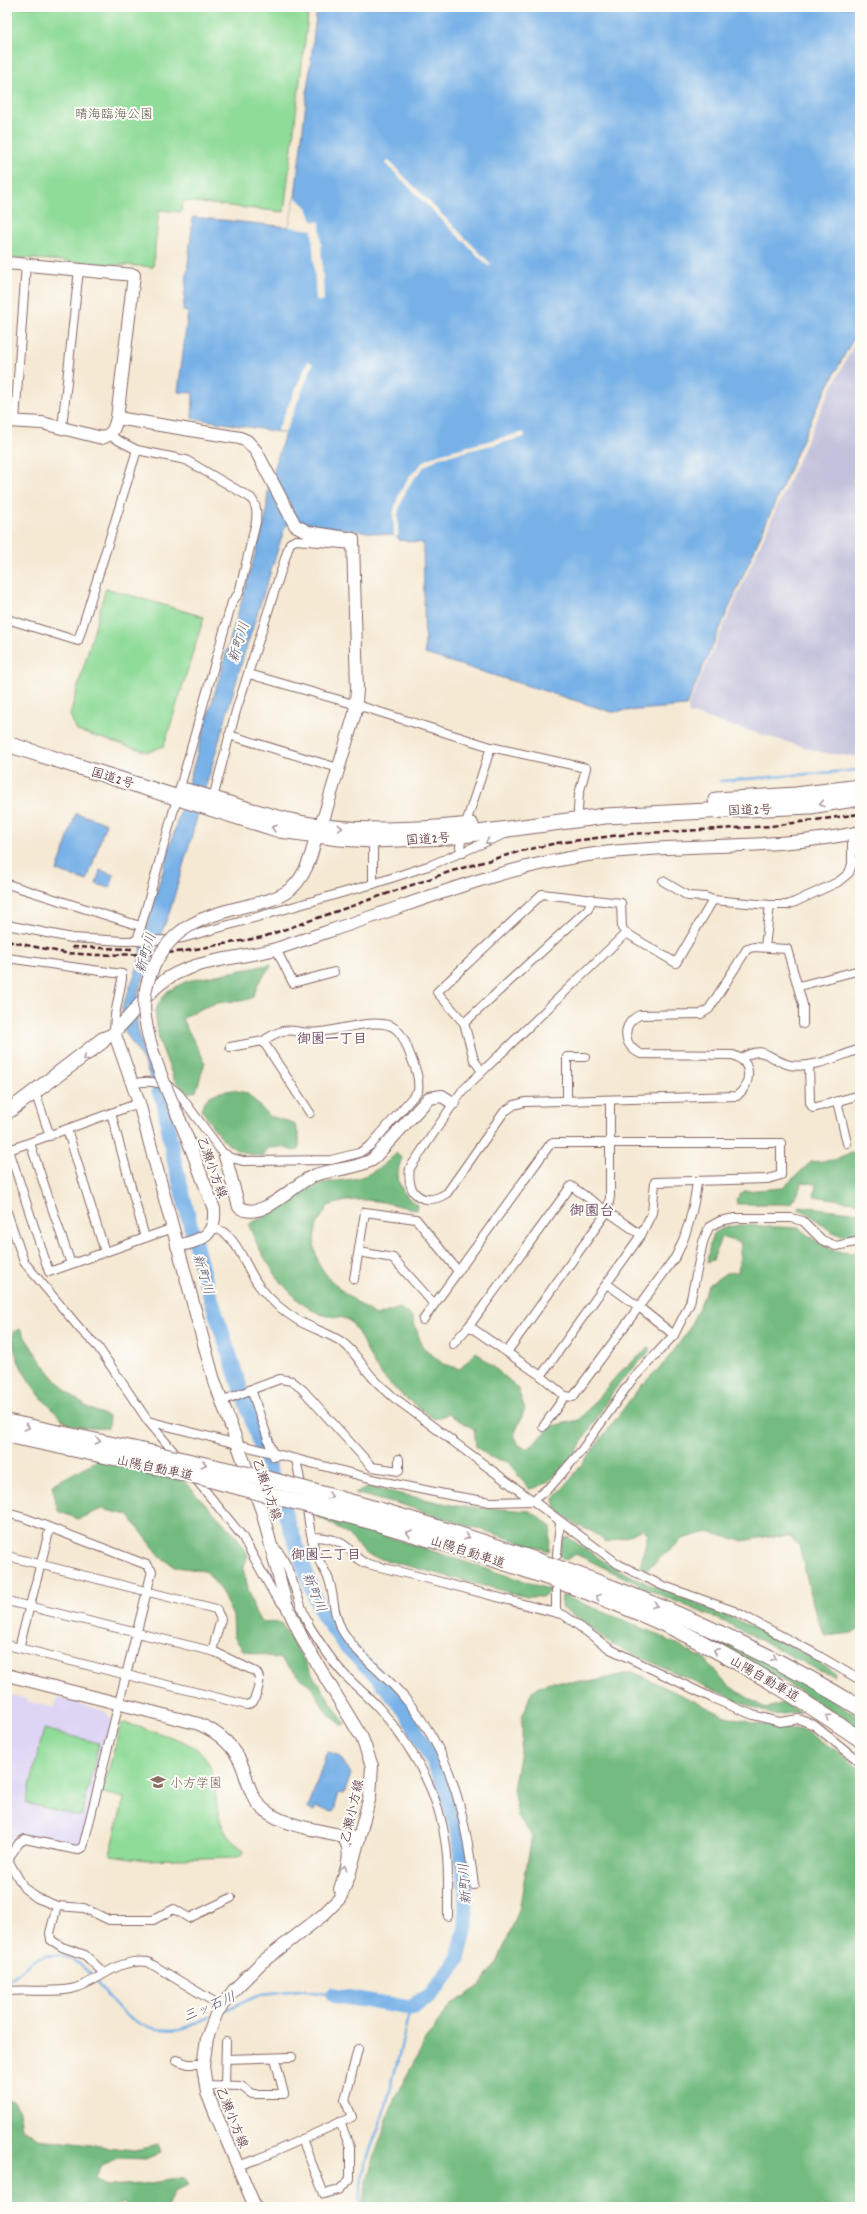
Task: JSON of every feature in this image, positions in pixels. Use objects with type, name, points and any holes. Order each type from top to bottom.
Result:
[{"type":"highway","name":"国道2号","points":[[7,735],[180,794]]},
{"type":"highway","name":"国道2号","points":[[7,744],[209,801],[280,830],[512,829],[633,813],[794,807],[860,798]]},
{"type":"highway","name":"国道2号","points":[[317,831],[373,840],[463,830],[612,805],[759,799],[860,788]]},
{"type":"highway","points":[[7,1422],[50,1436]]},
{"type":"highway","points":[[7,1435],[50,1436]]},
{"type":"highway","name":"山陽自動車道","points":[[50,1436],[78,1450],[375,1516],[517,1553],[677,1613],[751,1647],[815,1680],[860,1708]]},
{"type":"highway","name":"山陽自動車道","points":[[50,1436],[220,1468],[375,1516],[535,1573],[628,1609],[672,1628],[738,1662],[784,1689],[860,1739]]},
{"type":"street","points":[[7,263],[134,275],[117,418],[114,430],[110,436]]},
{"type":"street","points":[[26,265],[11,421],[42,423],[102,438],[110,436],[137,450],[186,460],[251,498],[256,504],[256,522],[238,593],[232,602],[180,794],[140,926],[139,941]]},
{"type":"street","points":[[62,428],[79,269]]},
{"type":"street","points":[[117,418],[231,435],[247,441],[256,451],[290,520],[295,525],[304,531],[353,539],[354,545],[296,540],[290,543],[209,801]]},
{"type":"street","points":[[7,619],[78,641],[137,450]]},
{"type":"street","name":"乙瀬小方線","points":[[212,1227],[214,1209],[149,1037],[144,1009],[146,988],[160,956],[171,941],[188,926],[226,910],[278,898],[295,887],[304,873],[317,831],[324,817],[356,705],[354,545]]},
{"type":"street","points":[[249,674],[356,705],[491,747],[586,768],[579,794],[578,810]]},
{"type":"street","points":[[229,735],[338,768]]},
{"type":"street","points":[[463,852],[460,847],[463,830],[491,747]]},
{"type":"street","points":[[7,925],[72,938],[139,941],[167,940],[206,932],[373,884],[463,852],[512,829]]},
{"type":"street","points":[[7,1116],[104,1044],[159,984],[187,968],[250,956],[276,949],[454,888],[541,863],[594,854],[648,848],[760,844],[820,839],[856,833],[852,864],[849,873],[838,882],[796,902],[786,905],[713,900],[705,897],[688,896],[663,881]]},
{"type":"street","points":[[373,840],[373,884]]},
{"type":"street","points":[[7,884],[140,926]]},
{"type":"street","points":[[481,1070],[474,1060],[464,1023],[437,992],[542,894],[620,903],[622,928],[626,934],[676,963],[713,900]]},
{"type":"street","points":[[464,1023],[588,909],[592,899]]},
{"type":"street","points":[[764,947],[770,904]]},
{"type":"street","points":[[626,934],[481,1070],[453,1103],[410,1168],[408,1179],[411,1191],[419,1198],[429,1200],[440,1198],[447,1193],[504,1112],[514,1105],[525,1102],[567,1100],[737,1096],[744,1090],[748,1082],[746,1063],[742,1058],[732,1055],[641,1054],[634,1051],[628,1042],[626,1032],[628,1024],[640,1015],[702,1014],[710,1009],[747,949],[754,947],[787,949],[799,986],[803,1005],[803,1024]]},
{"type":"street","points":[[276,949],[293,983],[334,972]]},
{"type":"street","points":[[7,958],[122,974],[117,1029]]},
{"type":"street","points":[[799,986],[860,970]]},
{"type":"street","points":[[225,1156],[243,1161],[331,1160],[358,1153],[371,1145],[418,1091],[419,1082],[403,1037],[395,1028],[388,1024],[338,1028],[321,1032],[285,1029],[276,1032],[263,1041],[230,1047]]},
{"type":"street","points":[[7,1109],[101,1037],[117,1029]]},
{"type":"street","name":"乙瀬小方線","points":[[117,1029],[136,1083],[139,1103],[173,1228],[180,1245],[223,1400],[241,1445],[262,1511],[289,1611],[304,1642],[362,1738],[370,1756],[372,1786],[359,1840],[345,1888],[336,1903],[323,1915],[261,1963],[234,1990],[221,2006],[206,2038],[203,2064],[205,2085],[212,2107],[255,2207]]},
{"type":"street","points":[[263,1041],[310,1113]]},
{"type":"street","points":[[742,1058],[749,1054],[766,1052],[790,1065],[809,1065],[860,1049]]},
{"type":"street","points":[[567,1100],[567,1057],[585,1057]]},
{"type":"street","points":[[809,1065],[810,1103],[813,1108],[860,1095]]},
{"type":"street","points":[[136,1083],[170,1086],[179,1094],[225,1156],[238,1207],[244,1210],[258,1210],[268,1206],[314,1176],[360,1166],[372,1160],[429,1098],[442,1096],[453,1103]]},
{"type":"street","points":[[36,1095],[50,1136]]},
{"type":"street","points":[[507,1352],[607,1212],[610,1197],[610,1100]]},
{"type":"street","points":[[837,1101],[847,1143]]},
{"type":"street","points":[[139,1103],[10,1150],[49,1272],[173,1228]]},
{"type":"street","points":[[111,1113],[145,1238]]},
{"type":"street","points":[[67,1129],[105,1252]]},
{"type":"street","points":[[30,1143],[71,1264]]},
{"type":"street","points":[[423,1320],[551,1143],[781,1143],[781,1175],[768,1179],[655,1182],[652,1213],[641,1235],[541,1376]]},
{"type":"street","points":[[469,1326],[541,1376],[565,1396],[573,1397],[676,1256],[687,1234],[694,1209],[697,1182]]},
{"type":"street","points":[[453,1344],[469,1326],[571,1186],[641,1235]]},
{"type":"street","points":[[7,1212],[24,1262],[76,1325],[98,1347],[148,1421],[242,1536],[274,1594],[289,1611]]},
{"type":"street","points":[[354,1279],[365,1212],[416,1218],[458,1271]]},
{"type":"street","points":[[148,1421],[241,1445],[273,1455],[454,1496],[490,1502],[532,1501],[552,1485],[581,1452],[631,1381],[674,1335],[690,1303],[703,1242],[710,1227],[720,1221],[735,1218],[791,1218],[803,1221],[822,1240],[836,1246],[860,1242]]},
{"type":"street","points":[[180,1245],[203,1238],[211,1232],[212,1227],[220,1229],[230,1236],[259,1286],[277,1305],[299,1321],[324,1332],[343,1343],[358,1357],[373,1378],[392,1396],[618,1564],[662,1585],[734,1611],[814,1653],[860,1680]]},
{"type":"street","points":[[359,1252],[393,1258],[434,1304]]},
{"type":"street","points":[[607,1284],[674,1335]]},
{"type":"street","points":[[223,1400],[280,1379],[292,1381],[303,1390],[372,1467],[398,1471],[398,1459]]},
{"type":"street","points":[[250,1390],[273,1455]]},
{"type":"street","points":[[543,1427],[565,1396]]},
{"type":"street","points":[[296,1459],[316,1554],[329,1580],[333,1611],[342,1631],[357,1650],[404,1697],[430,1732],[446,1764],[462,1808],[474,1885]]},
{"type":"street","points":[[7,1514],[50,1528],[148,1566],[152,1573],[82,1849],[77,1850],[25,1839],[19,1843],[8,1859],[10,1865],[27,1892],[37,1898],[56,1906],[84,1908],[109,1920],[153,1920],[174,1909],[187,1917],[192,1917],[231,1898]]},
{"type":"street","points":[[557,1555],[560,1522]]},
{"type":"street","points":[[19,1648],[50,1528]]},
{"type":"street","points":[[312,1537],[327,1538],[337,1541],[348,1548],[360,1562],[564,1615],[610,1649],[712,1698],[753,1715],[780,1722],[799,1719],[814,1725],[860,1762]]},
{"type":"street","points":[[270,1544],[282,1555],[302,1612],[321,1645],[342,1672],[379,1709],[420,1767],[436,1805],[446,1846],[448,1916]]},
{"type":"street","points":[[7,1556],[217,1609],[221,1619],[212,1652]]},
{"type":"street","points":[[556,1591],[556,1613]]},
{"type":"street","points":[[7,1601],[212,1652],[258,1674],[260,1681],[252,1703],[244,1704],[7,1645]]},
{"type":"street","points":[[7,1676],[199,1724],[211,1729],[231,1745],[238,1756],[249,1789],[262,1808],[281,1820],[359,1840]]},
{"type":"street","points":[[323,1915],[334,1903],[347,1858],[346,1845],[342,1840],[331,1833]]},
{"type":"street","points":[[56,1906],[50,1933],[51,1940],[62,1948],[85,1955],[103,1974]]},
{"type":"street","points":[[7,1991],[72,1989],[129,1963],[148,1962],[221,2006]]},
{"type":"street","points":[[225,2085],[226,2042]]},
{"type":"street","points":[[237,2166],[258,2159],[352,2117],[345,2100],[358,2049]]},
{"type":"street","points":[[226,2058],[292,2057]]},
{"type":"street","points":[[205,2085],[241,2086],[252,2094],[284,2094],[275,2058]]},
{"type":"street","points":[[176,2060],[188,2064],[203,2064]]},
{"type":"street","points":[[302,2139],[324,2194],[339,2190],[350,2179],[350,2147],[340,2122]]},
{"type":"shaded area","points":[[860,332],[860,757],[824,753],[689,713],[688,706],[821,409]]},
{"type":"shaded area","points":[[7,1688],[9,1689],[8,1694],[27,1699],[26,1701],[54,1708],[57,1698],[105,1711],[112,1720],[82,1844],[76,1848],[21,1836],[9,1852],[7,1852]]},
{"type":"green space","name":"晴海臨海公園","points":[[7,7],[309,7],[284,212],[183,201],[181,212],[159,210],[153,267],[7,257]]},
{"type":"green space","points":[[106,588],[204,617],[164,746],[148,752],[77,731],[70,715]]},
{"type":"green space","points":[[272,964],[259,982],[253,997],[243,1001],[220,1003],[208,1006],[197,1010],[182,1019],[205,1062],[196,1091],[188,1093],[174,1080],[159,1040],[155,1011],[158,1004],[168,991],[187,981]]},
{"type":"green space","points":[[233,1090],[247,1093],[269,1116],[294,1123],[299,1136],[299,1150],[293,1151],[283,1147],[268,1148],[263,1156],[241,1151],[225,1142],[201,1109],[203,1104],[210,1096]]},
{"type":"green space","points":[[852,1152],[860,1157],[860,1203],[814,1196],[816,1184],[802,1182],[798,1193],[790,1204],[737,1204],[736,1199],[744,1191],[783,1188],[811,1162],[833,1160]]},
{"type":"green space","points":[[397,1153],[402,1158],[399,1165],[398,1178],[402,1190],[417,1205],[416,1210],[372,1200],[351,1200],[328,1206],[316,1228],[314,1243],[317,1257],[322,1269],[341,1290],[376,1316],[400,1308],[412,1317],[422,1346],[443,1364],[460,1369],[476,1352],[517,1387],[525,1409],[514,1435],[519,1445],[528,1449],[552,1426],[579,1420],[620,1372],[650,1347],[650,1351],[617,1386],[566,1464],[542,1485],[529,1489],[508,1462],[490,1457],[476,1447],[474,1429],[448,1414],[434,1419],[401,1394],[386,1380],[374,1364],[352,1323],[346,1319],[323,1315],[311,1310],[299,1301],[278,1278],[254,1237],[249,1225],[252,1222],[276,1211],[305,1191],[317,1185],[327,1182],[360,1178],[371,1173]]},
{"type":"green space","points":[[799,1206],[860,1213],[860,1232],[850,1235],[841,1235],[833,1232],[806,1212],[798,1209]]},
{"type":"green space","points":[[739,1225],[798,1228],[816,1241],[836,1252],[860,1253],[860,1629],[853,1633],[825,1636],[816,1616],[799,1545],[790,1537],[770,1536],[742,1541],[708,1532],[682,1539],[647,1569],[640,1567],[648,1534],[643,1529],[625,1537],[606,1542],[591,1531],[576,1525],[556,1509],[554,1499],[571,1479],[639,1388],[666,1361],[687,1333],[709,1285],[726,1273],[738,1272],[741,1243],[721,1237],[713,1260],[707,1262],[713,1235],[722,1229]]},
{"type":"green space","points":[[20,1329],[40,1360],[65,1389],[87,1407],[109,1417],[108,1428],[87,1428],[70,1424],[63,1420],[40,1396],[26,1375],[16,1353],[13,1342],[13,1332]]},
{"type":"green space","points":[[98,1460],[180,1477],[237,1537],[248,1555],[243,1569],[255,1613],[262,1622],[281,1623],[346,1725],[342,1725],[326,1712],[314,1690],[280,1659],[243,1650],[234,1637],[233,1616],[219,1587],[205,1571],[176,1567],[162,1558],[128,1515],[102,1509],[78,1519],[58,1511],[52,1485]]},
{"type":"green space","points":[[369,1487],[456,1506],[530,1511],[551,1526],[549,1551],[393,1502],[387,1502],[355,1493]]},
{"type":"green space","points":[[317,1514],[373,1529],[377,1533],[551,1590],[542,1597],[527,1597],[370,1556],[338,1528],[317,1517]]},
{"type":"green space","points":[[568,1537],[609,1565],[646,1583],[731,1617],[792,1647],[836,1673],[835,1676],[822,1672],[729,1624],[654,1592],[576,1554],[566,1560],[560,1556],[561,1540]]},
{"type":"green space","points":[[562,1595],[655,1633],[706,1660],[726,1684],[766,1709],[782,1703],[801,1712],[774,1715],[754,1708],[611,1644],[577,1617],[561,1608]]},
{"type":"green space","points":[[653,1611],[733,1646],[786,1672],[860,1718],[860,1728],[770,1673]]},
{"type":"green space","points":[[633,1672],[723,1715],[752,1723],[803,1730],[842,1754],[860,1769],[860,2207],[363,2207],[363,2199],[370,2169],[395,2097],[429,2035],[452,2004],[480,1986],[498,1961],[519,1910],[532,1836],[518,1816],[513,1789],[522,1741],[522,1715],[532,1691],[549,1682],[590,1682]]},
{"type":"green space","name":"小方学園","points":[[125,1723],[163,1734],[198,1750],[210,1767],[221,1823],[230,1838],[244,1850],[243,1854],[234,1857],[146,1860],[110,1855],[124,1798],[102,1793],[121,1725]]},
{"type":"green space","points":[[44,1729],[99,1743],[81,1817],[26,1803]]},
{"type":"green space","points":[[7,2099],[14,2101],[19,2112],[22,2128],[38,2139],[135,2150],[158,2145],[161,2153],[146,2159],[118,2158],[100,2166],[96,2178],[106,2186],[143,2184],[184,2178],[189,2185],[174,2191],[167,2207],[130,2207],[124,2202],[118,2207],[7,2207]]},
{"type":"water","points":[[317,7],[860,7],[860,326],[817,407],[686,706],[612,712],[425,654],[423,543],[398,540],[398,536],[306,524],[295,519],[285,527],[243,658],[170,911],[138,992],[137,1026],[144,1052],[156,1076],[165,1101],[166,1112],[161,1097],[154,1087],[145,1064],[123,1028],[122,1008],[137,969],[145,932],[266,517],[268,490],[285,433],[192,418],[193,393],[178,392],[188,312],[183,311],[193,217],[289,227],[295,197]]},
{"type":"water","points":[[76,813],[106,823],[87,881],[57,871]]},
{"type":"water","points":[[100,870],[114,875],[110,888],[96,884]]},
{"type":"water","points":[[327,1751],[340,1756],[351,1774],[344,1794],[339,1793],[334,1811],[331,1812],[316,1807],[314,1811],[308,1809]]},
{"type":"pier","points":[[388,160],[491,264],[488,266],[385,163]]},
{"type":"pier","points":[[295,197],[307,207],[312,221],[320,222],[324,301],[316,301],[312,230],[289,227]]},
{"type":"pier","points":[[308,361],[313,364],[285,433],[277,431]]},
{"type":"pier","points":[[524,432],[525,437],[439,458],[425,466],[412,481],[403,497],[398,514],[398,536],[394,536],[393,514],[398,496],[408,478],[423,462],[438,454]]},
{"type":"waterway","points":[[720,781],[860,770]]},
{"type":"waterway","name":"新町川","points":[[159,1091],[164,1102],[173,1156],[203,1274],[238,1381],[314,1595],[323,1615],[344,1644],[380,1680],[405,1711],[435,1765],[454,1818],[460,1843],[466,1894],[466,1926],[458,1958],[452,1968],[430,1995],[410,2008],[333,1995]]},
{"type":"waterway","name":"三ッ石川","points":[[7,1980],[17,1974],[33,1960],[44,1956],[64,1957],[80,1965],[119,2008],[134,2021],[154,2029],[180,2029],[211,2016]]},
{"type":"waterway","name":"三ッ石川","points":[[225,2010],[262,1994],[299,1990],[333,1995]]},
{"type":"waterway","name":"新町川","points":[[360,2207],[361,2183],[364,2171],[388,2099],[410,2008]]},
{"type":"railway","points":[[7,941],[65,953],[97,955],[158,954],[185,951],[263,937],[452,871],[521,851],[557,843],[628,834],[771,826],[860,814]]},
{"type":"railway","points":[[72,947],[132,949]]},
{"type":"place","name":"小方学園","points":[[158,1782]]},
{"type":"district","name":"御園一丁目","points":[[332,1038]]},
{"type":"district","name":"御園台","points":[[592,1210]]},
{"type":"district","name":"御園二丁目","points":[[326,1554]]}]
